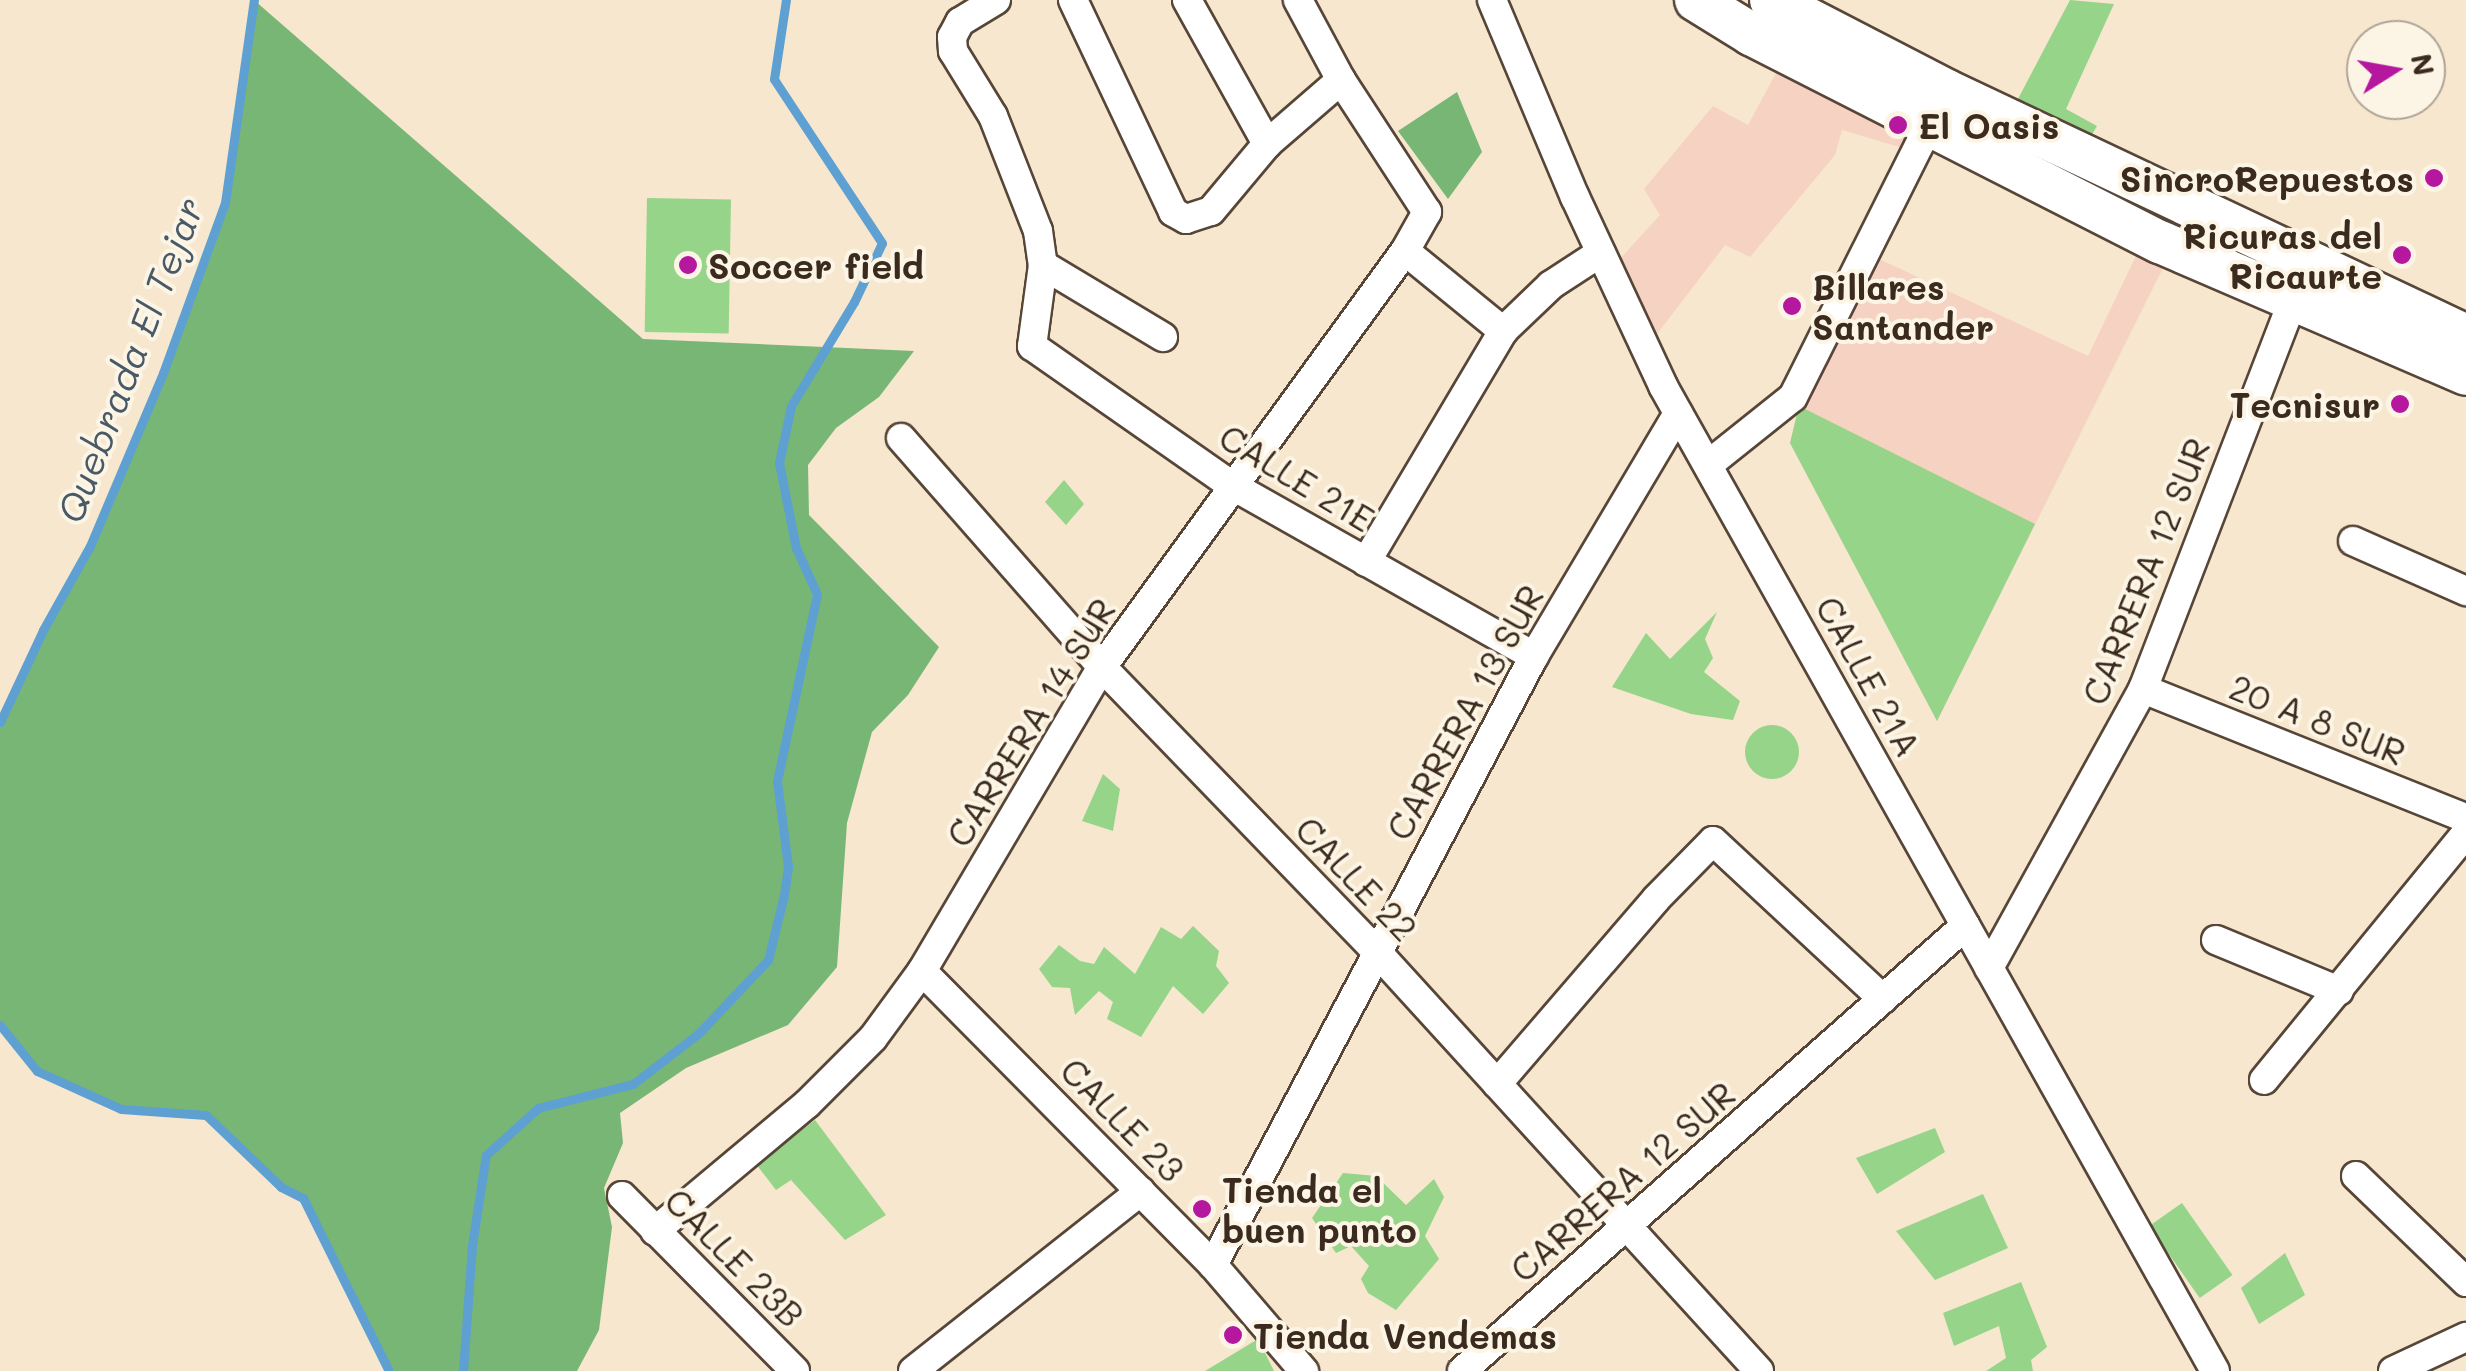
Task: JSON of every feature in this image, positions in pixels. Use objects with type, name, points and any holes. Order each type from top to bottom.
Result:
[{"type":"main road","points":[[1696,0],[1750,34],[1939,108],[2466,336]]},
{"type":"main road","points":[[1771,0],[2160,242],[2466,374]]},
{"type":"street","points":[[996,0],[960,22],[952,37],[953,51],[993,116],[1038,231],[1043,265],[1164,337]]},
{"type":"street","points":[[1073,0],[1173,212],[1186,219],[1211,212],[1268,144],[1341,80],[1298,0]]},
{"type":"street","points":[[1187,0],[1268,144]]},
{"type":"street","name":"CALLE 21A","points":[[1492,0],[1600,253],[1678,413],[2215,1371]]},
{"type":"street","name":"CARRERA 14 SUR","points":[[655,1231],[808,1104],[872,1038],[922,971],[1102,667],[1405,251],[1428,212],[1341,80]]},
{"type":"street","points":[[1710,464],[1793,397],[1939,108]]},
{"type":"street","points":[[1405,251],[1503,332]]},
{"type":"street","points":[[1366,562],[1503,332],[1551,285],[1600,253]]},
{"type":"street","name":"CALLE 21E","points":[[1043,265],[1032,346],[1234,486],[1534,656]]},
{"type":"street","name":"CARRERA 12 SUR","points":[[1989,968],[2143,690],[2294,298]]},
{"type":"street","name":"CARRERA 13 SUR","points":[[1213,1265],[1534,656],[1678,413]]},
{"type":"street","name":"CALLE 22","points":[[901,438],[1102,667],[1376,952],[1759,1371]]},
{"type":"street","points":[[2353,542],[2466,591]]},
{"type":"street","name":"20 A 8 SUR","points":[[2143,690],[2466,818]]},
{"type":"street","points":[[2264,1080],[2466,833]]},
{"type":"street","points":[[1497,1084],[1656,900],[1709,844],[1718,842],[1882,999]]},
{"type":"street","name":"CARRERA 12 SUR","points":[[1462,1371],[1965,926]]},
{"type":"street","points":[[2216,940],[2339,992]]},
{"type":"street","name":"CALLE 23","points":[[922,971],[1213,1265],[1304,1371]]},
{"type":"street","points":[[2356,1176],[2466,1282]]},
{"type":"street","points":[[913,1371],[1141,1190]]},
{"type":"street","name":"CALLE 23B","points":[[622,1196],[795,1371]]},
{"type":"street","points":[[2393,1371],[2466,1337]]},
{"type":"shaded area","points":[[1782,62],[1916,133],[1906,149],[1842,130],[1835,155],[1750,257],[1725,245],[1654,338],[1618,261],[1660,215],[1644,189],[1713,106],[1748,125]]},
{"type":"shaded area","points":[[2146,235],[2169,256],[1937,721],[1790,443],[1799,406],[1879,259],[2088,356]]},
{"type":"green space","points":[[254,0],[643,339],[914,351],[879,397],[836,428],[808,465],[809,515],[939,647],[908,695],[872,732],[847,823],[837,967],[788,1025],[686,1068],[620,1113],[623,1143],[604,1188],[612,1227],[599,1330],[577,1371],[389,1371],[303,1198],[281,1187],[206,1116],[121,1109],[37,1071],[0,1025],[0,722],[43,630],[91,546],[163,374],[225,203]]},
{"type":"green space","points":[[2070,0],[2114,4],[2066,109],[2097,126],[2083,150],[2010,114]]},
{"type":"green space","points":[[1457,92],[1482,152],[1448,199],[1398,131]]},
{"type":"green space","name":"Soccer field","points":[[647,198],[731,199],[729,333],[645,332]]},
{"type":"green space","points":[[1799,406],[2035,524],[1937,721],[1790,443]]},
{"type":"green space","points":[[1064,480],[1084,504],[1066,525],[1045,502]]},
{"type":"green space","points":[[1717,612],[1705,639],[1713,658],[1704,672],[1740,701],[1733,720],[1691,714],[1612,687],[1646,633],[1670,659]]},
{"type":"green space","points":[[1772,725],[1791,733],[1799,752],[1791,771],[1772,779],[1753,771],[1745,752],[1753,733]]},
{"type":"green space","points":[[1103,774],[1120,789],[1113,831],[1082,821]]},
{"type":"green space","points":[[1193,926],[1219,951],[1216,966],[1229,983],[1203,1014],[1173,986],[1141,1037],[1107,1019],[1113,1002],[1099,991],[1075,1015],[1070,988],[1052,987],[1039,969],[1059,945],[1080,961],[1094,964],[1104,947],[1135,974],[1161,927],[1181,939]]},
{"type":"green space","points":[[815,1120],[886,1215],[845,1240],[791,1180],[776,1190],[756,1164]]},
{"type":"green space","points":[[1935,1128],[1945,1152],[1877,1194],[1856,1158]]},
{"type":"green space","points":[[1343,1173],[1376,1176],[1406,1205],[1434,1179],[1444,1197],[1425,1236],[1439,1259],[1396,1310],[1368,1293],[1361,1279],[1369,1266],[1351,1246],[1336,1253],[1312,1218]]},
{"type":"green space","points":[[1983,1194],[2008,1248],[1935,1280],[1896,1231]]},
{"type":"green space","points":[[2182,1203],[2232,1275],[2200,1298],[2149,1226]]},
{"type":"green space","points":[[2285,1253],[2305,1295],[2259,1324],[2241,1288]]},
{"type":"green space","points":[[2021,1282],[2047,1347],[2031,1360],[2033,1371],[1986,1371],[2006,1358],[1999,1326],[1954,1346],[1943,1313]]},
{"type":"green space","points":[[1258,1339],[1274,1371],[1205,1371]]},
{"type":"waterway","name":"Quebrada El Tejar","points":[[0,722],[43,630],[90,546],[163,373],[225,203],[254,0]]},
{"type":"waterway","points":[[463,1371],[472,1245],[486,1155],[538,1108],[633,1084],[699,1033],[768,960],[784,895],[788,866],[777,781],[817,594],[796,548],[779,463],[791,406],[854,302],[882,243],[774,79],[786,0]]},
{"type":"waterway","name":"Quebrada El Tejar","points":[[0,1025],[37,1071],[121,1109],[206,1115],[281,1187],[303,1198],[389,1371]]},
{"type":"place","name":"El Oasis","points":[[1898,125]]},
{"type":"place","name":"SincroRepuestos","points":[[2434,178]]},
{"type":"place","name":"Ricuras del Ricaurte","points":[[2402,255]]},
{"type":"place","name":"Soccer field","points":[[688,265]]},
{"type":"place","name":"Billares Santander","points":[[1792,306]]},
{"type":"place","name":"Tecnisur","points":[[2400,404]]},
{"type":"place","name":"Tienda el buen punto","points":[[1202,1209]]},
{"type":"place","name":"Tienda Vendemas","points":[[1233,1335]]}]
